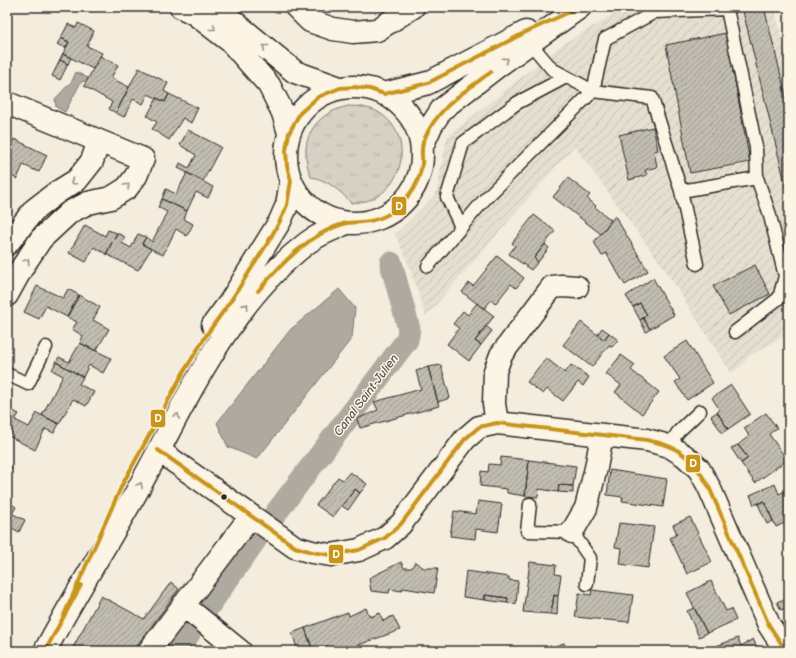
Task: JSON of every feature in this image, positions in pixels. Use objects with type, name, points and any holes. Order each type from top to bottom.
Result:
[{"type":"main road","points":[[181,7],[195,14],[230,41],[269,85],[283,113],[289,133]]},
{"type":"main road","points":[[216,7],[295,72],[340,88]]},
{"type":"main road","points":[[296,7],[310,21],[333,29],[354,32],[377,30],[413,7]]},
{"type":"main road","points":[[384,94],[428,83],[524,33],[576,9]]},
{"type":"main road","points":[[422,146],[431,126],[442,110],[576,9]]},
{"type":"main road","points":[[45,651],[64,615],[136,492],[195,381],[218,343],[243,309],[275,271],[308,243],[326,232],[347,223],[365,222],[382,217],[397,208],[409,196],[417,180],[422,164],[422,146],[417,130],[409,115],[398,103],[384,94],[370,89],[355,87],[340,88],[318,97],[300,113],[289,133],[286,150],[287,166],[291,182],[304,202],[324,216],[347,223]]},
{"type":"main road","points":[[7,103],[143,159],[136,176],[127,188],[111,198],[88,203],[70,212],[41,239],[7,294]]},
{"type":"main road","points":[[7,244],[34,210],[56,193],[77,180],[92,161],[99,141]]},
{"type":"main road","points":[[64,615],[122,485],[183,373],[207,334],[230,302],[280,221],[287,205],[291,182]]},
{"type":"main road","points":[[497,422],[494,404],[495,371],[501,355],[552,287],[577,287]]},
{"type":"main road","points":[[158,450],[295,547],[331,555],[359,550],[385,538],[401,524],[465,439],[479,427],[497,422],[647,440],[669,446],[685,456],[699,470],[710,487],[769,625],[786,651]]},
{"type":"main road","points":[[572,532],[586,508],[596,468],[602,435]]},
{"type":"main road","points":[[149,651],[251,516]]},
{"type":"main road","points":[[184,605],[240,651]]},
{"type":"lane","points":[[428,266],[485,199],[593,91],[605,39],[655,12],[727,9],[756,148],[757,178],[769,212],[785,276],[779,298],[735,332]]},
{"type":"lane","points":[[530,43],[552,69],[593,91],[652,98],[681,191],[697,264]]},
{"type":"lane","points":[[461,227],[447,197],[463,143],[517,103],[566,76]]},
{"type":"lane","points":[[681,191],[757,178]]},
{"type":"lane","points":[[7,374],[28,384],[46,347]]},
{"type":"lane","points":[[669,446],[678,432],[700,411]]},
{"type":"lane","points":[[530,504],[528,530],[572,532],[590,558],[587,584]]},
{"type":"shaded area","points":[[627,7],[774,7],[789,65],[789,333],[750,356],[740,367],[731,373],[663,267],[574,146],[426,316],[406,258],[395,235],[436,194],[447,137],[564,43]]},
{"type":"shaded area","points":[[76,72],[88,78],[87,81],[81,82],[65,112],[56,107],[55,99],[72,81]]},
{"type":"shaded area","points":[[339,289],[355,308],[352,338],[257,459],[228,447],[217,423],[291,329]]},
{"type":"green space","points":[[348,106],[370,109],[378,112],[389,120],[396,131],[400,143],[401,156],[399,168],[394,180],[385,190],[374,198],[363,202],[351,203],[333,186],[322,180],[311,177],[307,165],[307,142],[317,123],[325,116]]},
{"type":"building","points":[[742,7],[764,7],[789,108],[789,199]]},
{"type":"building","points":[[78,23],[94,31],[87,46],[102,53],[93,69],[63,54],[69,42],[61,38],[68,24],[76,28]]},
{"type":"building","points":[[726,33],[750,162],[690,173],[666,45]]},
{"type":"building","points":[[61,38],[69,42],[65,48],[57,44]]},
{"type":"building","points":[[63,54],[71,58],[68,64],[60,60]]},
{"type":"building","points":[[100,56],[118,65],[111,78],[129,87],[116,113],[109,109],[112,102],[84,86]]},
{"type":"building","points":[[60,60],[68,64],[60,80],[52,76]]},
{"type":"building","points":[[139,68],[168,83],[164,91],[169,94],[165,102],[148,94],[143,104],[133,99],[124,117],[116,113]]},
{"type":"building","points":[[169,94],[198,108],[191,123],[183,118],[169,140],[152,129],[157,122],[147,116],[157,98],[165,102]]},
{"type":"building","points":[[653,127],[658,150],[654,151],[657,167],[645,170],[647,175],[629,180],[619,135]]},
{"type":"building","points":[[188,130],[221,147],[203,181],[178,168],[180,163],[189,168],[196,155],[180,145]]},
{"type":"building","points":[[14,139],[47,155],[39,172],[23,165],[17,179],[7,173],[7,154]]},
{"type":"building","points":[[187,173],[213,187],[208,198],[196,192],[187,211],[162,199],[166,189],[176,194]]},
{"type":"building","points":[[568,178],[590,195],[587,198],[596,206],[595,207],[611,220],[601,234],[553,197]]},
{"type":"building","points":[[162,199],[187,211],[184,219],[193,224],[187,236],[176,229],[163,255],[142,244],[146,237],[152,242],[167,212],[158,207]]},
{"type":"building","points":[[534,215],[555,231],[534,258],[538,262],[531,270],[509,254],[515,246],[512,243]]},
{"type":"building","points":[[615,216],[648,271],[625,285],[606,253],[602,256],[594,242]]},
{"type":"building","points":[[85,225],[105,236],[108,230],[117,233],[106,254],[94,247],[86,262],[69,253]]},
{"type":"building","points":[[117,233],[125,237],[122,243],[131,248],[138,234],[146,237],[142,244],[151,249],[138,270],[106,254]]},
{"type":"building","points":[[545,244],[549,248],[538,262],[534,258]]},
{"type":"building","points":[[497,256],[524,278],[516,288],[511,284],[495,304],[491,300],[484,309],[462,292],[469,283],[473,286]]},
{"type":"building","points":[[755,265],[770,294],[729,315],[713,286]]},
{"type":"building","points":[[653,278],[674,315],[650,329],[643,318],[647,315],[640,303],[633,307],[626,296]]},
{"type":"building","points":[[37,286],[63,298],[68,289],[79,295],[67,317],[46,306],[39,319],[24,312]]},
{"type":"building","points":[[79,295],[100,307],[93,320],[109,329],[96,351],[80,343],[83,336],[72,329],[77,322],[67,317]]},
{"type":"building","points":[[477,303],[494,316],[475,341],[481,345],[469,361],[447,344],[459,328],[453,324],[463,311],[468,315]]},
{"type":"building","points":[[640,303],[647,315],[640,320],[633,307]]},
{"type":"building","points":[[643,318],[650,329],[646,332],[640,320]]},
{"type":"building","points":[[581,322],[604,340],[609,333],[618,340],[612,347],[609,345],[592,367],[563,345]]},
{"type":"building","points":[[486,326],[492,331],[481,345],[475,341]]},
{"type":"building","points":[[602,328],[609,333],[604,340],[598,334]]},
{"type":"building","points":[[687,341],[713,383],[687,400],[675,382],[680,379],[664,356]]},
{"type":"building","points":[[80,343],[111,358],[103,373],[89,365],[83,377],[56,362],[59,357],[69,362]]},
{"type":"building","points":[[621,355],[635,365],[631,370],[659,392],[642,414],[615,392],[621,385],[606,374]]},
{"type":"building","points":[[546,358],[565,373],[571,365],[589,377],[583,386],[578,382],[563,401],[547,389],[543,394],[527,382]]},
{"type":"building","points":[[56,362],[83,377],[79,384],[94,392],[86,406],[73,399],[59,424],[42,415],[63,376],[52,370]]},
{"type":"building","points":[[441,365],[450,398],[438,402],[428,367]]},
{"type":"building","points":[[428,367],[439,406],[360,428],[357,419],[378,410],[374,402],[421,389],[416,371]]},
{"type":"building","points":[[731,385],[750,414],[728,429],[717,412],[720,410],[712,398]]},
{"type":"building","points":[[11,410],[19,414],[15,420],[29,427],[37,413],[59,424],[54,433],[45,429],[35,450],[7,435],[7,418]]},
{"type":"building","points":[[717,412],[728,429],[722,433],[711,416]]},
{"type":"building","points":[[766,413],[777,428],[769,434],[787,460],[755,483],[741,463],[748,458],[738,445],[749,436],[744,428]]},
{"type":"building","points":[[738,445],[748,458],[741,463],[731,448]]},
{"type":"building","points":[[501,457],[529,460],[525,496],[507,493],[507,489],[480,486],[481,471],[488,472],[489,464],[500,465]]},
{"type":"building","points":[[529,460],[576,466],[573,486],[559,485],[558,492],[539,489],[538,497],[525,496]]},
{"type":"building","points":[[7,465],[12,468],[7,476]]},
{"type":"building","points":[[610,470],[667,479],[663,507],[622,501],[623,497],[607,495]]},
{"type":"building","points":[[350,472],[367,484],[360,493],[355,489],[333,517],[316,505],[338,477],[343,480]]},
{"type":"building","points":[[775,484],[779,494],[789,489],[789,521],[776,527],[764,501],[754,505],[750,495]]},
{"type":"building","points":[[559,485],[573,486],[573,493],[558,492]]},
{"type":"building","points":[[355,489],[360,493],[348,510],[342,506]]},
{"type":"building","points":[[7,501],[16,507],[12,514],[7,511]]},
{"type":"building","points":[[478,501],[502,504],[498,532],[476,529],[475,539],[450,536],[454,511],[476,514]]},
{"type":"building","points":[[764,501],[773,521],[767,524],[758,504]]},
{"type":"building","points":[[7,511],[25,520],[19,532],[7,525]]},
{"type":"building","points":[[690,517],[712,562],[687,574],[670,538],[677,534],[673,525]]},
{"type":"building","points":[[619,523],[654,527],[648,568],[620,564],[622,548],[615,547]]},
{"type":"building","points":[[401,562],[404,568],[412,568],[415,562],[424,568],[438,568],[434,593],[403,588],[402,591],[390,589],[389,593],[371,591],[369,578]]},
{"type":"building","points":[[530,562],[556,565],[555,574],[561,575],[558,596],[554,595],[551,614],[523,612]]},
{"type":"building","points":[[466,571],[509,577],[509,580],[518,581],[516,604],[507,603],[508,598],[485,595],[485,600],[463,597]]},
{"type":"building","points":[[711,581],[726,611],[731,609],[736,620],[707,633],[687,593]]},
{"type":"building","points":[[171,582],[179,589],[133,651],[71,651],[101,596],[144,619]]},
{"type":"building","points":[[592,590],[633,595],[629,622],[575,617],[579,593],[591,595]]},
{"type":"building","points":[[485,595],[508,598],[507,603],[485,600]]},
{"type":"building","points":[[554,595],[558,596],[557,615],[551,614]]},
{"type":"building","points":[[789,597],[789,607],[781,610],[777,602]]},
{"type":"building","points":[[366,608],[370,617],[380,613],[383,621],[393,616],[400,630],[342,651],[313,651],[305,628],[348,612],[349,616]]},
{"type":"building","points":[[694,608],[707,633],[699,637],[687,611]]},
{"type":"building","points":[[305,628],[313,651],[298,651],[292,633]]},
{"type":"building","points":[[738,638],[741,646],[753,639],[759,651],[718,651],[716,646]]},
{"type":"building","points":[[564,643],[567,651],[541,651]]},
{"type":"waterway","name":"Canal Saint-Julien","points":[[276,513],[407,340],[409,329],[391,263]]},
{"type":"waterway","name":"Canal Saint-Julien","points":[[206,610],[256,539]]},
{"type":"waterway","name":"Canal Saint-Julien","points":[[176,651],[189,634]]},
{"type":"transit line","name":"D","points":[[64,615],[122,485],[183,373],[207,334],[230,302],[280,221],[287,205],[291,181],[287,166],[286,150],[289,133],[300,113],[318,97],[340,88],[355,87],[370,89],[384,94],[428,83],[524,33],[580,7]]},
{"type":"transit line","name":"D","points":[[258,291],[286,260],[320,234],[346,223],[378,219],[397,208],[415,186],[421,170],[423,143],[429,129],[452,102],[491,72]]},
{"type":"transit line","name":"D","points":[[158,450],[295,547],[331,555],[359,550],[385,538],[401,524],[465,439],[479,427],[497,423],[647,440],[663,444],[675,449],[687,458],[697,468],[709,487],[769,625],[786,651]]},
{"type":"transit line","name":"D","points":[[45,651],[81,585]]}]
